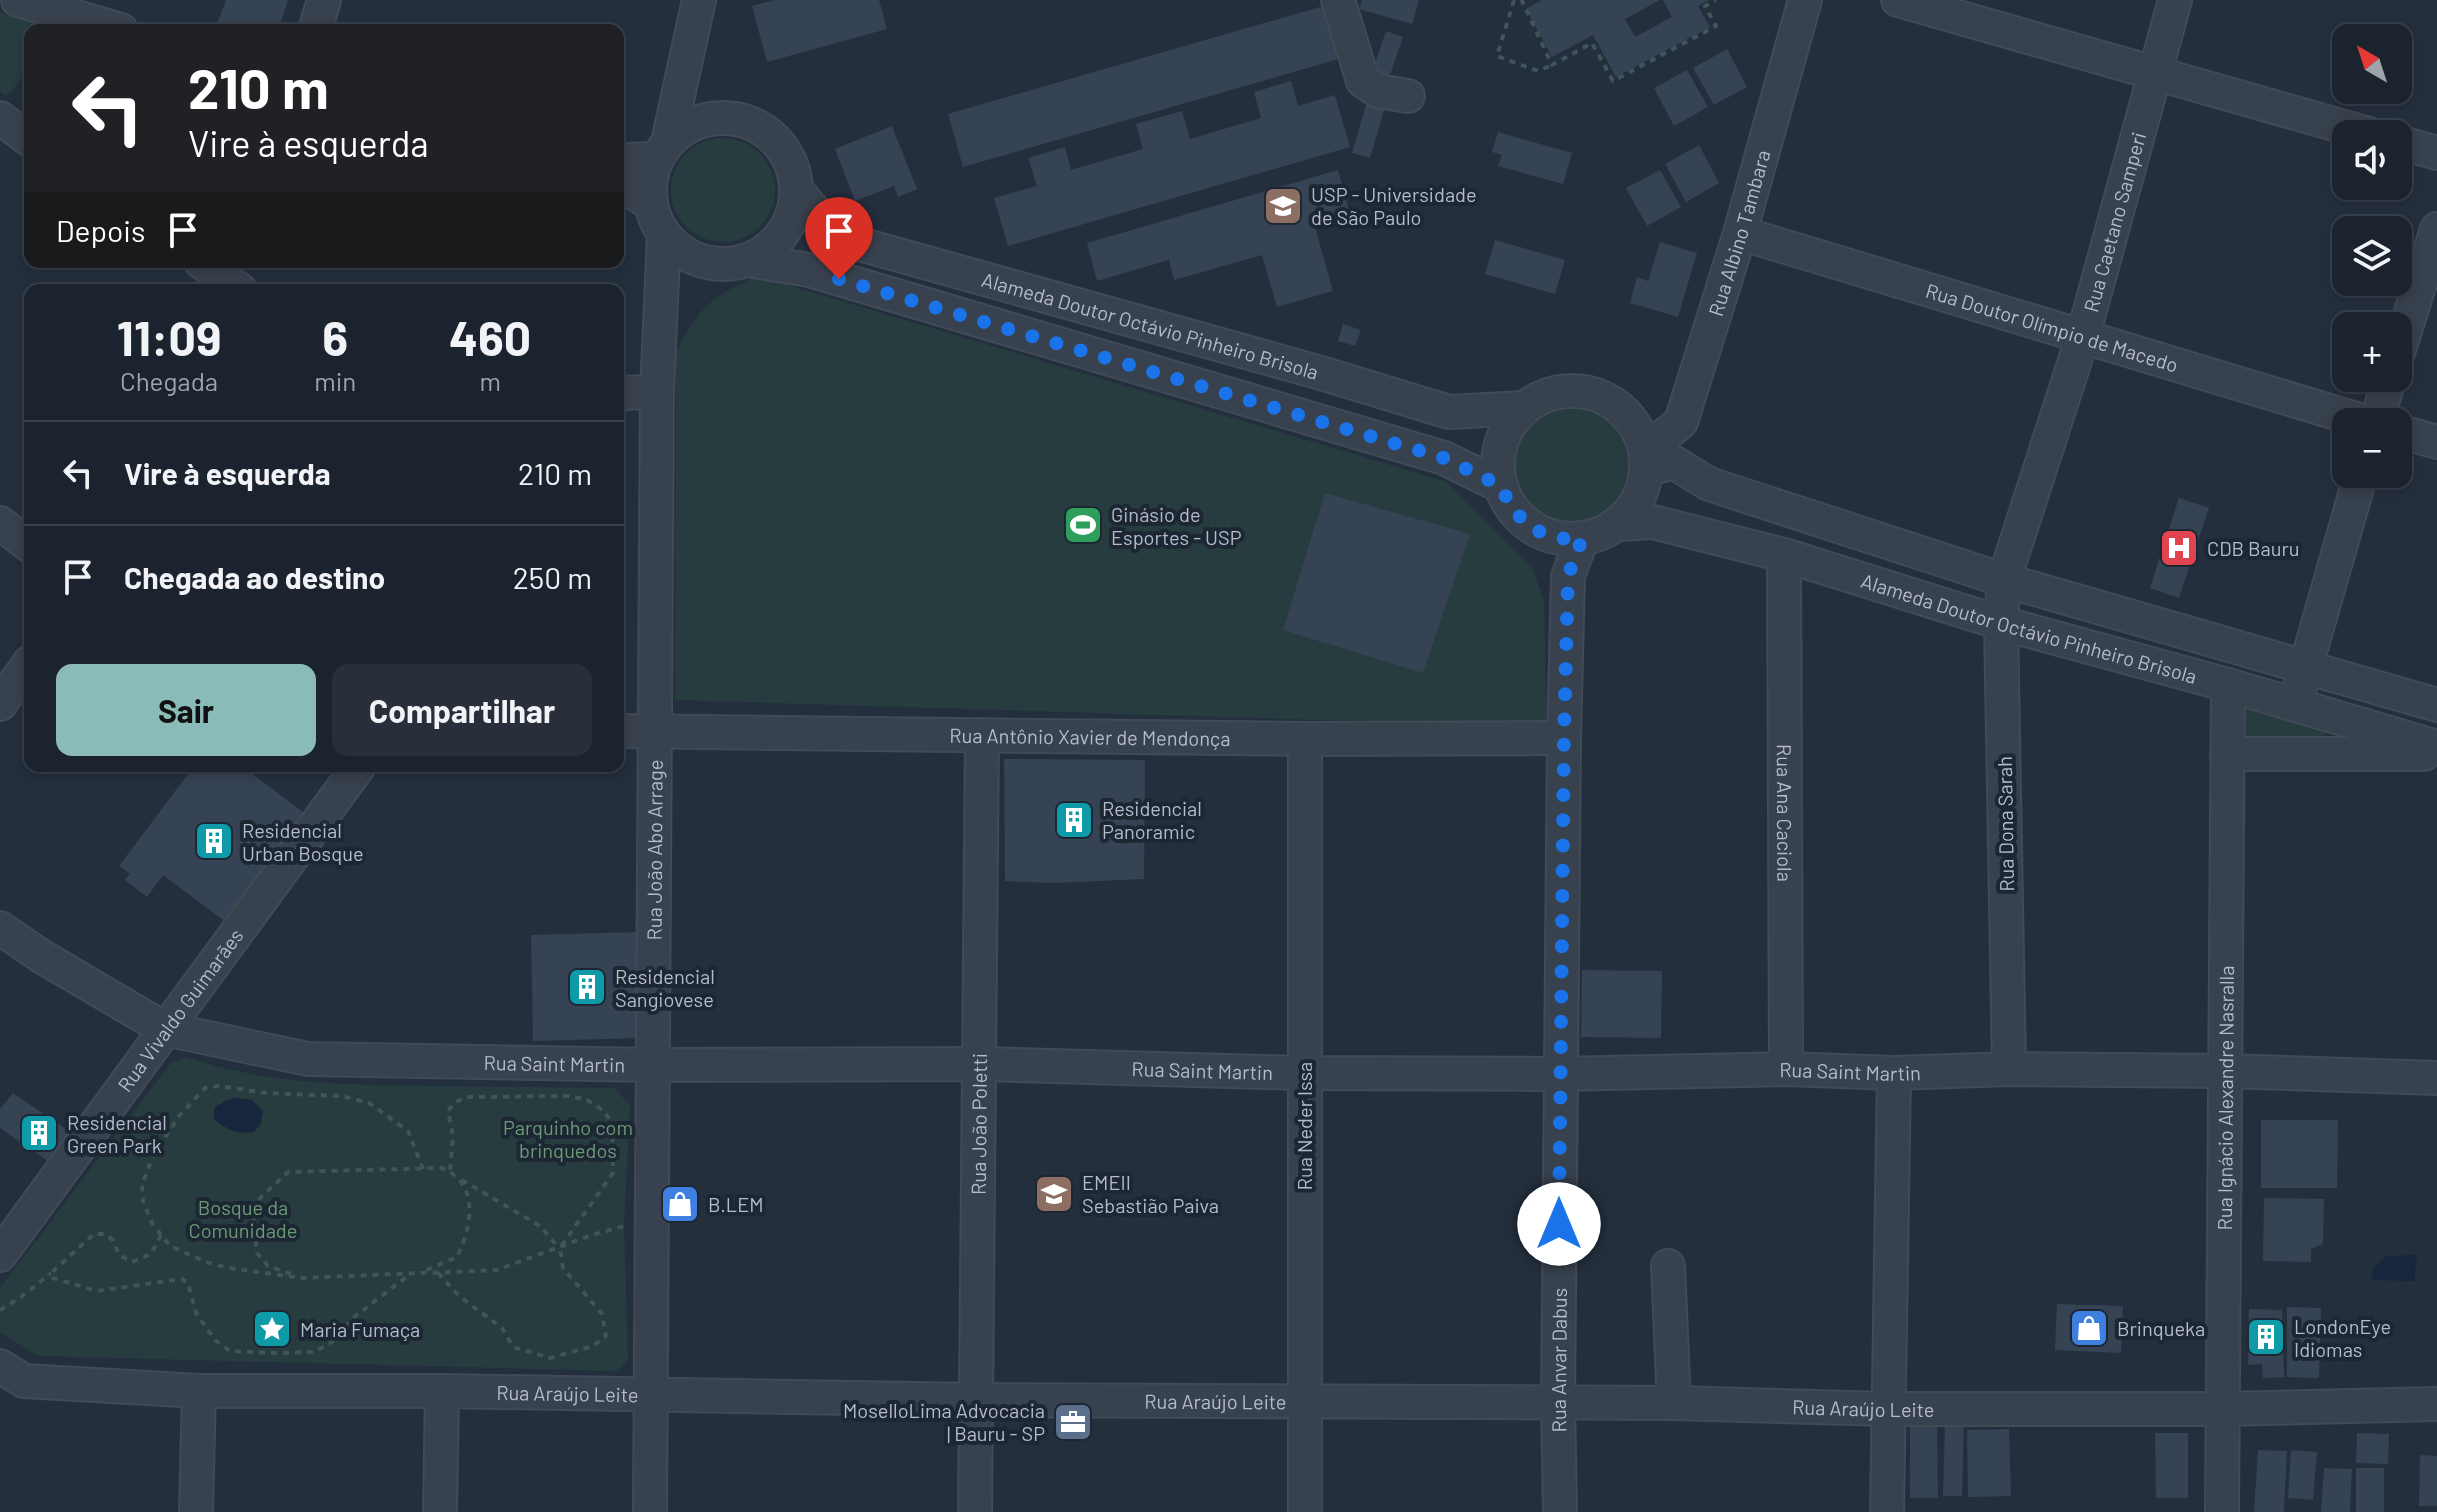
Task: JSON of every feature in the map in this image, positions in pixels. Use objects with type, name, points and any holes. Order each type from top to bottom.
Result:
[{"type":"street","points":[[18,0],[100,24]]},
{"type":"street","points":[[317,24],[324,0]]},
{"type":"street","points":[[699,0],[662,151],[650,180],[650,203],[655,220],[664,235],[681,251],[702,261],[725,264],[747,260],[767,249],[783,233],[793,213],[796,190]]},
{"type":"street","points":[[1338,0],[1363,81],[1378,91],[1408,96]]},
{"type":"street","name":"Rua Albino Tambara","points":[[1646,460],[1681,422],[1740,233],[1805,0]]},
{"type":"street","points":[[1898,0],[2332,124]]},
{"type":"street","name":"Rua Caetano Samperi","points":[[2004,580],[2083,336],[2175,0]]},
{"type":"street","name":"Alameda Doutor Octávio Pinheiro Brisola","points":[[624,159],[662,151],[688,126],[712,118],[737,119],[760,127],[780,144],[792,165],[796,190],[838,238],[1449,412],[1524,408],[1546,395],[1572,391],[1597,395],[1619,408],[1636,427],[1646,460],[1673,462],[1709,484],[2004,580],[2437,705]]},
{"type":"street","points":[[2412,146],[2437,153]]},
{"type":"street","points":[[624,187],[650,203]]},
{"type":"street","points":[[2411,312],[2437,229]]},
{"type":"street","name":"Rua Doutor Olímpio de Macedo","points":[[1740,233],[2332,412]]},
{"type":"street","name":"Rua João Abo Arrage","points":[[650,1512],[657,392],[664,235]]},
{"type":"street","points":[[747,260],[809,270],[1444,458],[1501,486]]},
{"type":"street","points":[[209,268],[232,284]]},
{"type":"street","points":[[624,393],[657,392]]},
{"type":"street","points":[[1524,408],[1509,426],[1500,448],[1498,471],[1501,486],[1511,508],[1534,530],[1565,539],[1582,539]]},
{"type":"street","points":[[2412,435],[2437,442]]},
{"type":"street","points":[[1618,524],[1633,508],[1642,490],[1646,460]]},
{"type":"street","points":[[2293,705],[2307,667],[2357,488]]},
{"type":"street","name":"Alameda Doutor Octávio Pinheiro Brisola","points":[[1582,539],[1618,524],[1653,522],[1784,555],[2001,623],[2228,685],[2437,747]]},
{"type":"street","points":[[0,523],[24,541]]},
{"type":"street","name":"Rua Anvar Dabus","points":[[1560,1512],[1558,1403],[1564,738],[1568,576],[1582,539]]},
{"type":"street","name":"Rua Ana Caciola","points":[[1784,555],[1786,1069]]},
{"type":"street","name":"Rua Dona Sarah","points":[[2004,580],[2001,623],[2009,1069]]},
{"type":"street","points":[[0,704],[24,670]]},
{"type":"street","name":"Rua Ignácio Alexandre Nasralla","points":[[2222,1512],[2228,685]]},
{"type":"street","name":"Rua Antônio Xavier de Mendonça","points":[[624,731],[1305,739],[1564,738]]},
{"type":"street","name":"Rua João Poletti","points":[[975,1512],[982,735]]},
{"type":"street","name":"Rua Neder Issa","points":[[1305,739],[1305,1512]]},
{"type":"street","points":[[2227,754],[2437,754]]},
{"type":"street","name":"Rua Vivaldo Guimarães","points":[[0,1255],[355,772]]},
{"type":"street","name":"Rua Saint Martin","points":[[0,928],[41,956],[165,1029],[308,1059],[652,1065],[979,1064],[1303,1073],[1560,1074],[1786,1069],[1894,1073],[2009,1069],[2225,1071],[2437,1078]]},
{"type":"street","points":[[1887,1512],[1894,1073]]},
{"type":"street","points":[[1668,1266],[1674,1403]]},
{"type":"street","name":"Rua Araújo Leite","points":[[0,1366],[24,1381],[199,1391],[442,1391],[976,1400],[1674,1403],[1887,1409],[2224,1409],[2437,1404]]},
{"type":"street","points":[[196,1512],[199,1391]]},
{"type":"street","points":[[440,1512],[442,1391]]},
{"type":"path","points":[[1519,0],[1497,56],[1538,71],[1592,43],[1613,81],[1716,26],[1705,6],[1716,0]]},
{"type":"path","points":[[1519,0],[1552,65]]},
{"type":"path","points":[[423,1169],[408,1131],[369,1103],[342,1096],[266,1093],[220,1086],[205,1088],[179,1116],[153,1156],[142,1185],[143,1201],[152,1223],[170,1246],[206,1262],[229,1268],[301,1278],[497,1270],[589,1236],[650,1221]]},
{"type":"path","points":[[450,1171],[453,1136],[448,1111],[455,1102],[468,1097],[570,1096],[587,1100],[604,1111],[612,1123],[613,1173],[560,1248]]},
{"type":"path","points":[[301,1278],[268,1266],[257,1253],[253,1221],[257,1201],[264,1191],[288,1172],[441,1168],[540,1226],[560,1248],[563,1268],[602,1314],[606,1336],[593,1346],[550,1358],[513,1347],[502,1328],[459,1296],[437,1272]]},
{"type":"path","points":[[421,1272],[457,1257],[467,1238],[471,1218],[469,1200],[460,1178]]},
{"type":"path","points":[[0,1310],[51,1273],[94,1234],[104,1234],[113,1240],[119,1255],[132,1262],[151,1254],[161,1234]]},
{"type":"path","points":[[51,1273],[58,1281],[97,1291],[182,1279],[188,1283],[196,1313],[215,1340],[230,1351],[247,1353],[315,1352],[335,1340],[354,1317],[411,1274]]},
{"type":"green space","points":[[0,12],[36,24],[24,24],[22,76],[12,91],[5,96],[0,92]]},
{"type":"green space","points":[[723,138],[743,142],[766,161],[775,190],[771,210],[752,233],[723,242],[703,238],[680,219],[671,190],[675,170],[694,147]]},
{"type":"green space","name":"Ginásio de Esportes - USP","points":[[758,276],[1447,482],[1532,567],[1544,601],[1547,727],[675,700],[676,352],[692,324],[708,305],[728,290]]},
{"type":"green space","points":[[1571,409],[1593,413],[1611,426],[1624,444],[1628,466],[1624,488],[1611,506],[1593,519],[1571,523],[1549,519],[1531,506],[1518,488],[1514,466],[1518,444],[1531,426],[1549,413]]},
{"type":"green space","points":[[2253,707],[2325,731],[2324,738],[2248,743],[2240,730],[2239,713]]},
{"type":"green space","name":"Bosque da Comunidade","points":[[185,1057],[245,1073],[338,1084],[614,1088],[630,1105],[624,1226],[628,1360],[617,1371],[38,1356],[0,1332],[0,1288],[171,1063]]},
{"type":"water","points":[[236,1098],[252,1100],[263,1111],[261,1124],[254,1132],[232,1130],[214,1119],[214,1108]]},
{"type":"water","points":[[2417,1255],[2414,1281],[2371,1280],[2373,1268],[2386,1256]]},
{"type":"building","points":[[226,0],[288,0],[280,24],[217,24]]},
{"type":"building","points":[[775,0],[879,0],[887,29],[767,62],[752,6]]},
{"type":"building","points":[[1362,0],[1419,0],[1412,24],[1359,9]]},
{"type":"building","points":[[1542,0],[1660,0],[1625,19],[1635,37],[1672,17],[1663,0],[1709,0],[1698,6],[1710,27],[1616,77],[1593,35],[1552,57],[1526,9]]},
{"type":"building","points":[[1327,5],[1342,58],[963,167],[948,114]]},
{"type":"building","points":[[1386,31],[1403,37],[1389,78],[1372,73]]},
{"type":"building","points":[[1727,49],[1747,87],[1714,105],[1693,68]]},
{"type":"building","points":[[1687,70],[1708,107],[1674,126],[1654,88]]},
{"type":"building","points":[[1291,81],[1298,106],[1335,95],[1350,147],[1008,246],[994,198],[1037,186],[1028,158],[1065,147],[1071,170],[1143,149],[1136,124],[1182,111],[1190,139],[1261,118],[1254,92]]},
{"type":"building","points":[[1368,98],[1386,104],[1370,158],[1352,153]]},
{"type":"building","points":[[892,126],[917,189],[898,197],[894,186],[855,201],[835,149]]},
{"type":"building","points":[[1498,132],[1572,153],[1563,184],[1498,166],[1502,155],[1492,152]]},
{"type":"building","points":[[1699,145],[1719,183],[1686,202],[1665,164]]},
{"type":"building","points":[[1338,170],[1349,210],[1313,220],[1333,291],[1277,307],[1262,255],[1174,280],[1169,260],[1097,281],[1087,243]]},
{"type":"building","points":[[1660,170],[1681,207],[1647,226],[1626,188]]},
{"type":"building","points":[[1495,240],[1565,260],[1555,294],[1485,274]]},
{"type":"building","points":[[1660,242],[1697,253],[1678,317],[1630,303],[1637,277],[1648,281]]},
{"type":"building","points":[[1343,324],[1361,330],[1355,346],[1338,341]]},
{"type":"building","points":[[1325,493],[1470,534],[1423,673],[1283,630]]},
{"type":"building","name":"CDB Bauru","points":[[2179,498],[2209,508],[2179,598],[2150,588]]},
{"type":"building","name":"Residencial Panoramic","points":[[1004,759],[1145,760],[1144,879],[1054,883],[1005,881]]},
{"type":"building","name":"Residencial Urban Bosque","points":[[190,772],[250,772],[308,816],[227,923],[163,875],[147,897],[125,880],[130,874],[119,866]]},
{"type":"building","name":"Residencial Sangiovese","points":[[641,932],[643,1038],[533,1041],[531,935]]},
{"type":"building","points":[[1582,970],[1662,971],[1661,1038],[1581,1037]]},
{"type":"building","name":"Residencial Green Park","points":[[13,1093],[79,1138],[58,1168],[0,1128],[0,1109]]},
{"type":"building","points":[[2261,1120],[2338,1120],[2337,1188],[2261,1188]]},
{"type":"building","points":[[2264,1198],[2324,1199],[2323,1244],[2311,1249],[2311,1262],[2263,1261]]},
{"type":"building","name":"Brinqueka","points":[[2057,1304],[2123,1306],[2121,1353],[2055,1350]]},
{"type":"building","points":[[2287,1307],[2321,1308],[2319,1378],[2287,1377]]},
{"type":"building","name":"LondonEye Idiomas","points":[[2249,1309],[2282,1310],[2284,1377],[2263,1378],[2262,1364],[2248,1365]]},
{"type":"building","points":[[1910,1423],[1937,1423],[1938,1498],[1910,1498]]},
{"type":"building","points":[[1945,1423],[1964,1423],[1962,1496],[1943,1496]]},
{"type":"building","points":[[2009,1429],[2011,1496],[1968,1497],[1967,1430]]},
{"type":"building","points":[[2155,1433],[2188,1433],[2188,1498],[2156,1498]]},
{"type":"building","points":[[2357,1433],[2389,1434],[2388,1464],[2356,1463]]},
{"type":"building","points":[[2258,1450],[2287,1451],[2284,1512],[2254,1512]]},
{"type":"building","points":[[2291,1450],[2317,1452],[2313,1500],[2288,1498]]},
{"type":"building","points":[[2420,1455],[2437,1456],[2437,1506],[2419,1506]]},
{"type":"building","points":[[2324,1468],[2352,1469],[2350,1512],[2321,1512]]},
{"type":"building","points":[[2356,1468],[2384,1468],[2384,1512],[2356,1512]]},
{"type":"place","name":"USP - Universidade de São Paulo","points":[[1283,206]]},
{"type":"place","name":"Ginásio de Esportes - USP","points":[[1083,525]]},
{"type":"place","name":"CDB Bauru","points":[[2179,548]]},
{"type":"place","name":"Residencial Panoramic","points":[[1074,820]]},
{"type":"place","name":"Residencial Urban Bosque","points":[[214,841]]},
{"type":"place","name":"Residencial Sangiovese","points":[[587,987]]},
{"type":"place","name":"Residencial Green Park","points":[[39,1133]]},
{"type":"place","name":"EMEII Sebastião Paiva","points":[[1054,1194]]},
{"type":"place","name":"B.LEM","points":[[680,1204]]},
{"type":"place","name":"Brinqueka","points":[[2089,1328]]},
{"type":"place","name":"Maria Fumaça","points":[[272,1329]]},
{"type":"place","name":"LondonEye Idiomas","points":[[2266,1337]]},
{"type":"place","name":"MoselloLima Advocacia | Bauru - SP","points":[[1073,1422]]},
{"type":"route","points":[[839,279],[1444,458],[1501,486],[1511,508],[1534,530],[1565,539],[1582,539],[1568,576],[1559,1224]]},
{"type":"park label","name":"Parquinho com brinquedos","points":[[568,1138]]}]
